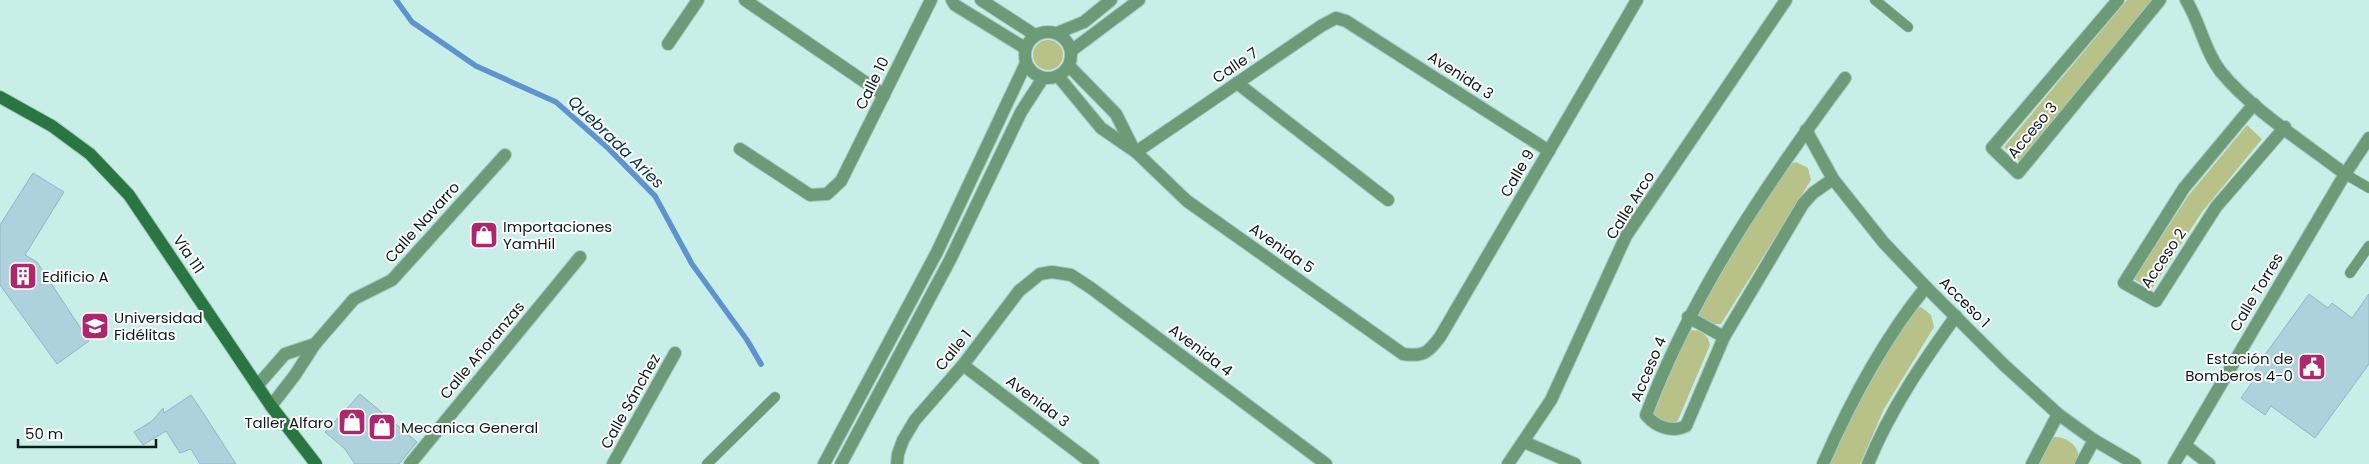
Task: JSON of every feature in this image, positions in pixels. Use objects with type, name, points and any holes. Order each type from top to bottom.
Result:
[{"type":"main road","name":"Vía 111","points":[[0,97],[52,126],[90,154],[134,201],[257,386],[316,464]]},
{"type":"street","points":[[668,44],[698,0]]},
{"type":"street","points":[[745,0],[884,95]]},
{"type":"street","name":"Calle 10","points":[[740,149],[810,195],[827,194],[841,181],[931,0]]},
{"type":"street","points":[[952,0],[955,5],[1025,48]]},
{"type":"street","points":[[981,0],[1035,35]]},
{"type":"street","points":[[1057,33],[1084,22],[1112,0]]},
{"type":"street","points":[[1071,51],[1138,0]]},
{"type":"street","name":"Calle 9","points":[[1418,356],[1431,350],[1440,337],[1637,0]]},
{"type":"street","name":"Calle Arco","points":[[1508,464],[1551,400],[1626,236],[1786,0]]},
{"type":"street","name":"Acceso 3","points":[[2118,0],[1992,148],[2018,173],[2160,0]]},
{"type":"street","points":[[2190,3],[2197,27],[2221,71],[2254,104],[2344,174]]},
{"type":"street","name":"Calle 7","points":[[1136,152],[1336,18],[1356,27]]},
{"type":"street","name":"Avenida 3","points":[[1356,27],[1549,151]]},
{"type":"street","points":[[1049,31],[1057,33],[1069,44],[1071,51],[1069,66],[1058,76],[1043,78],[1030,70],[1026,63],[1025,48],[1035,35],[1049,31]]},
{"type":"street","points":[[824,464],[937,252],[1026,63]]},
{"type":"street","points":[[1069,66],[1116,114],[1136,152]]},
{"type":"street","points":[[1058,76],[1101,128],[1136,152]]},
{"type":"street","points":[[841,464],[950,260],[1021,112],[1043,78]]},
{"type":"street","name":"Acceso 4","points":[[1834,179],[1813,193],[1803,204],[1724,337],[1686,426],[1680,429],[1669,429],[1652,422],[1646,415],[1688,317],[1722,260],[1806,130],[1845,78]]},
{"type":"street","points":[[1237,83],[1388,200]]},
{"type":"street","name":"Acceso 2","points":[[2254,104],[2184,188],[2124,283],[2156,301],[2216,207],[2285,127]]},
{"type":"street","name":"Acceso 1","points":[[1806,130],[1834,179],[1884,243],[1926,287],[2004,365],[2058,414],[2094,440],[2135,464]]},
{"type":"street","name":"Calle Torres","points":[[2174,464],[2344,174],[2369,138]]},
{"type":"street","name":"Avenida 5","points":[[1136,152],[1187,201],[1403,354],[1418,356]]},
{"type":"street","name":"Calle Navarro","points":[[271,406],[295,375],[315,344],[354,299],[392,280],[505,155]]},
{"type":"street","points":[[937,252],[950,260]]},
{"type":"street","name":"Calle Añoranzas","points":[[410,464],[580,258]]},
{"type":"street","name":"Calle 1","points":[[897,464],[903,440],[915,420],[963,365],[1019,291],[1040,274],[1052,272]]},
{"type":"street","name":"Avenida 4","points":[[1052,272],[1071,275],[1091,288],[1326,464]]},
{"type":"street","points":[[1823,464],[1854,395],[1912,304],[1926,287]]},
{"type":"street","points":[[1868,464],[1897,404],[1921,364],[1956,316]]},
{"type":"street","points":[[1688,317],[1724,337]]},
{"type":"street","points":[[257,386],[285,354],[315,344]]},
{"type":"street","name":"Calle Sánchez","points":[[613,464],[674,353]]},
{"type":"street","name":"Avenida 3","points":[[963,365],[1093,464]]},
{"type":"street","points":[[2032,464],[2058,414]]},
{"type":"street","points":[[842,432],[854,439]]},
{"type":"street","points":[[2080,464],[2094,440]]},
{"type":"street","points":[[1524,442],[1575,464]]},
{"type":"street","points":[[2185,445],[2209,464]]},
{"type":"lane","points":[[1875,0],[1908,27]]},
{"type":"lane","points":[[2344,174],[2369,188]]},
{"type":"lane","points":[[2350,273],[2369,246]]},
{"type":"lane","points":[[707,464],[775,397]]},
{"type":"green space","points":[[2127,0],[2152,0],[2019,161],[2004,147]]},
{"type":"green space","points":[[1048,40],[1059,44],[1063,55],[1059,66],[1048,70],[1037,66],[1033,55],[1037,44]]},
{"type":"green space","points":[[2247,125],[2262,139],[2202,212],[2151,290],[2134,279],[2188,196]]},
{"type":"green space","points":[[1796,162],[1808,168],[1811,180],[1721,324],[1712,324],[1699,316],[1698,309],[1788,165]]},
{"type":"green space","points":[[1921,307],[1931,315],[1934,327],[1884,409],[1860,464],[1828,464],[1859,395],[1914,310]]},
{"type":"green space","points":[[1690,330],[1703,333],[1708,338],[1710,345],[1678,420],[1674,425],[1654,418],[1653,408]]},
{"type":"green space","points":[[2055,437],[2067,440],[2076,448],[2079,455],[2074,464],[2037,464],[2050,439]]},
{"type":"building","name":"Edificio A","points":[[33,173],[64,192],[25,255],[37,262],[89,341],[57,364],[0,285],[0,225]]},
{"type":"building","name":"Estación de Bomberos 4-0","points":[[2309,294],[2328,308],[2332,303],[2352,318],[2369,294],[2369,364],[2315,438],[2271,406],[2265,415],[2241,398],[2258,374],[2254,370]]},
{"type":"building","name":"Mecanica General","points":[[360,394],[417,442],[399,464],[355,464],[345,449],[325,432]]},
{"type":"building","points":[[191,395],[236,464],[200,464],[191,449],[180,453],[166,431],[143,445],[134,432],[152,421],[163,408],[164,413]]},
{"type":"waterway","name":"Quebrada Aries","points":[[396,0],[412,22],[476,66],[556,102],[609,149],[655,196],[692,264],[747,340],[761,364]]},
{"type":"place","name":"Importaciones YamHil","points":[[484,235]]},
{"type":"place","name":"Edificio A","points":[[23,276]]},
{"type":"place","name":"Universidad Fidélitas","points":[[95,326]]},
{"type":"place","name":"Estación de Bomberos 4-0","points":[[2312,367]]},
{"type":"place","name":"Taller Alfaro","points":[[352,422]]},
{"type":"place","name":"Mecanica General","points":[[382,427]]}]
